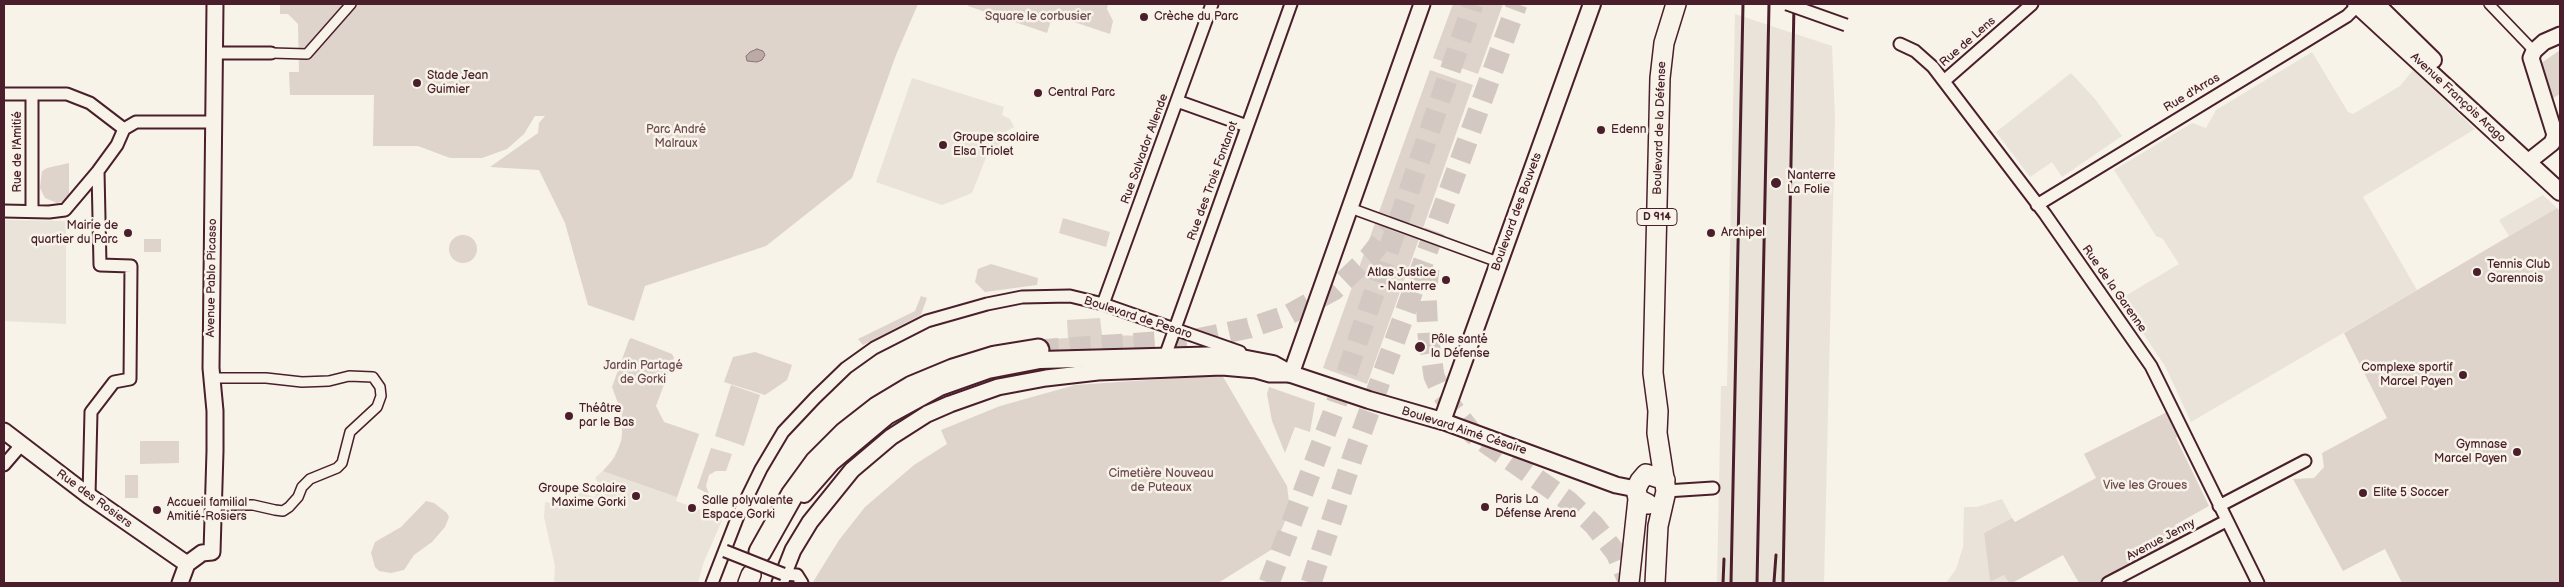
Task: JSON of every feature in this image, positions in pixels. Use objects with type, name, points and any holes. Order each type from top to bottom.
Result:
[{"type":"highway","points":[[763,553],[792,495],[816,462],[845,433],[877,408],[912,387],[953,370],[995,358],[1038,350]]},
{"type":"main road","name":"Boulevard des Bouvets","points":[[1442,421],[1592,4]]},
{"type":"main road","name":"Boulevard de la Défense","points":[[1655,583],[1658,526],[1665,491],[1657,433],[1658,411],[1653,373],[1660,78],[1664,43],[1676,4]]},
{"type":"main road","name":"Avenue François Arago","points":[[2358,4],[2532,159],[2560,180]]},
{"type":"main road","name":"Avenue François Arago","points":[[2376,4],[2532,159],[2560,192]]},
{"type":"main road","name":"Boulevard Aimé Césaire","points":[[763,553],[809,488],[832,462],[887,416],[940,387],[988,370],[1017,363],[1071,359],[1163,362],[1226,355],[1265,362],[1291,374],[1401,411],[1442,421]]},
{"type":"main road","name":"Boulevard de la Défense","points":[[1630,583],[1640,487],[1657,433]]},
{"type":"main road","points":[[1640,487],[1650,506],[1665,491]]},
{"type":"main road","points":[[1640,487],[1665,491]]},
{"type":"street","name":"Avenue Pablo Picasso","points":[[187,564],[194,558],[212,552],[215,421],[212,378],[214,4]]},
{"type":"street","points":[[214,53],[307,54],[351,4]]},
{"type":"street","name":"Rue Salvador Allende","points":[[1103,304],[1212,4]]},
{"type":"street","name":"Rue des Trois Fontanot","points":[[1163,362],[1291,4]]},
{"type":"street","points":[[1291,374],[1422,4]]},
{"type":"street","points":[[1787,4],[1846,24]]},
{"type":"street","name":"Rue de Lens","points":[[1944,81],[2032,4]]},
{"type":"street","name":"Rue d'Arras","points":[[2037,205],[2347,16],[2358,4]]},
{"type":"street","points":[[2489,4],[2534,51]]},
{"type":"street","points":[[2532,159],[2552,143],[2555,135],[2531,58],[2534,51],[2544,42],[2560,35]]},
{"type":"street","name":"Rue de la Garenne","points":[[1900,44],[1915,51],[1933,67],[1944,81],[2037,205],[2151,366],[2175,410],[2226,521],[2258,583]]},
{"type":"street","points":[[4,94],[67,94],[90,103],[124,129]]},
{"type":"street","name":"Rue de l'Amitié","points":[[32,94],[32,210]]},
{"type":"street","points":[[1177,100],[1248,126]]},
{"type":"street","points":[[4,211],[32,210],[49,212],[66,210],[98,171],[124,129],[140,122],[214,122]]},
{"type":"street","points":[[89,496],[92,412],[114,382],[130,379],[130,266],[100,265],[98,171]]},
{"type":"street","points":[[1350,208],[1498,262]]},
{"type":"street","name":"Boulevard de Pesaro","points":[[712,583],[738,515],[761,469],[784,432],[846,368],[874,348],[927,321],[987,304],[1022,297],[1070,296],[1103,304],[1265,362]]},
{"type":"street","name":"Boulevard Aimé Césaire","points":[[1046,378],[1071,359]]},
{"type":"street","name":"Boulevard Aimé Césaire","points":[[781,578],[799,539],[820,506],[852,470],[891,436],[927,414],[964,399],[998,387],[1046,378],[1163,362],[1234,368],[1270,374],[1291,374]]},
{"type":"street","points":[[212,378],[266,378],[302,382],[329,381],[348,376],[373,377],[380,388],[381,396],[377,406],[350,432],[342,464],[338,468],[310,479],[302,487],[298,497],[283,511],[253,504],[212,505]]},
{"type":"street","name":"Boulevard Aimé Césaire","points":[[1442,421],[1611,483],[1640,487]]},
{"type":"street","name":"Rue des Rosiers","points":[[4,431],[89,496],[187,564]]},
{"type":"street","points":[[4,465],[22,444]]},
{"type":"street","points":[[2219,506],[2305,460]]},
{"type":"street","points":[[1665,491],[1713,488]]},
{"type":"street","name":"Avenue Jenny","points":[[2108,583],[2226,521]]},
{"type":"street","points":[[725,551],[781,578],[797,575],[802,583]]},
{"type":"street","points":[[180,583],[182,573],[187,564]]},
{"type":"shaded area","points":[[1735,14],[1832,46],[1835,118],[1824,583],[1717,583],[1721,386],[1727,386]]},
{"type":"shaded area","points":[[757,49],[763,51],[765,55],[762,60],[757,62],[747,61],[746,56]]},
{"type":"shaded area","points":[[2312,52],[2348,112],[2353,114],[2400,86],[2413,70],[2475,129],[2363,197],[2417,290],[2191,422],[2165,366],[2120,299],[2179,264],[2163,239],[2156,236],[2114,170],[2192,123],[2206,128],[2216,110]]},
{"type":"shaded area","points":[[2071,73],[2095,99],[2122,136],[2062,177],[2052,162],[2030,177],[1996,132]]},
{"type":"shaded area","name":"Groupe scolaire Elsa Triolet","points":[[912,78],[1004,107],[1002,115],[1010,119],[1014,127],[1003,133],[1006,141],[989,150],[972,193],[942,205],[876,182]]},
{"type":"shaded area","points":[[2543,195],[2557,208],[2509,236],[2499,220]]},
{"type":"shaded area","points":[[4,220],[66,221],[66,324],[4,321]]},
{"type":"shaded area","name":"Groupe Scolaire Maxime Gorki","points":[[621,408],[699,434],[676,501],[723,518],[703,564],[698,583],[554,583],[555,566],[544,517],[545,502],[550,503],[552,497],[558,500],[560,497],[564,498],[565,495],[577,499],[579,492],[595,497],[599,484],[595,478],[610,464],[620,445],[623,427]]},
{"type":"shaded area","points":[[2002,499],[2012,518],[1984,533],[1990,582],[2004,575],[2009,583],[1946,583],[1956,569],[1963,547],[1964,507],[1977,507]]},
{"type":"green space","name":"Parc André Malraux","points":[[280,4],[918,4],[896,55],[852,178],[766,246],[645,286],[634,321],[588,305],[565,223],[539,170],[490,167],[538,133],[539,123],[545,116],[535,116],[524,134],[507,149],[482,158],[450,158],[418,146],[373,146],[374,95],[290,95],[289,72],[299,72],[298,24],[288,14],[280,14]]},
{"type":"green space","name":"Square le corbusier","points":[[969,4],[1108,4],[1107,9],[1113,21],[1110,34],[1053,15],[1047,33],[968,6]]},
{"type":"green space","points":[[1453,4],[1503,4],[1478,74],[1433,58]]},
{"type":"green space","points":[[2560,50],[2560,94],[2552,99],[2540,64]]},
{"type":"green space","points":[[1430,70],[1473,85],[1423,228],[1379,212]]},
{"type":"green space","points":[[69,163],[69,200],[57,203],[45,198],[40,188],[42,171]]},
{"type":"green space","points":[[2557,208],[2560,211],[2560,583],[2402,583],[2385,549],[2343,571],[2293,479],[2314,478],[2324,467],[2322,453],[2387,418],[2344,333]]},
{"type":"green space","points":[[1063,218],[1110,232],[1106,247],[1059,233]]},
{"type":"green space","points":[[1375,223],[1419,239],[1367,384],[1323,368]]},
{"type":"green space","points":[[463,235],[473,239],[477,249],[473,259],[463,263],[453,259],[449,249],[453,239]]},
{"type":"green space","points":[[144,239],[161,239],[161,252],[144,252]]},
{"type":"green space","points":[[991,264],[1038,278],[1037,285],[985,292],[975,282],[978,269]]},
{"type":"green space","points":[[921,296],[927,298],[921,315],[863,345],[858,339],[915,311]]},
{"type":"green space","points":[[1100,318],[1102,335],[1153,336],[1153,349],[1038,355],[1037,340],[1068,338],[1067,320]]},
{"type":"green space","name":"Jardin Partagé de Gorki","points":[[631,338],[672,354],[674,358],[656,406],[664,422],[699,434],[677,497],[603,471],[615,457],[622,439],[622,414],[612,387]]},
{"type":"green space","points":[[755,352],[792,365],[787,380],[765,395],[724,382],[733,357]]},
{"type":"green space","points":[[1046,363],[1045,376],[985,389],[981,377]]},
{"type":"green space","name":"Cimetière Nouveau de Puteaux","points":[[1222,375],[1287,486],[1290,509],[1274,548],[1218,583],[813,582],[839,540],[865,507],[914,465],[947,444],[941,430],[1000,406],[1075,385]]},
{"type":"green space","points":[[731,385],[760,395],[744,446],[715,436]]},
{"type":"green space","points":[[1269,387],[1315,403],[1310,432],[1295,427],[1285,453],[1272,421],[1267,394]]},
{"type":"green space","name":"Vive les Groues","points":[[2167,412],[2178,436],[2176,438],[2209,506],[2175,525],[2182,539],[2101,583],[2079,583],[2063,555],[2012,583],[2009,583],[2004,575],[1990,582],[1984,533],[2012,518],[2015,522],[2096,478],[2084,454]]},
{"type":"green space","points":[[140,441],[179,441],[179,463],[140,464]]},
{"type":"green space","points":[[711,448],[732,454],[726,471],[716,471],[709,475],[706,486],[709,494],[697,488]]},
{"type":"green space","points":[[125,475],[138,475],[138,498],[125,498]]},
{"type":"green space","points":[[426,501],[434,503],[447,513],[449,517],[445,527],[432,542],[414,555],[404,570],[391,573],[379,571],[375,567],[371,553],[375,542],[401,527]]},
{"type":"tunnel","points":[[1269,583],[1333,413],[1473,4]]},
{"type":"tunnel","points":[[1311,583],[1353,456],[1517,4]]},
{"type":"tunnel","points":[[1038,350],[1197,339],[1249,328],[1288,315],[1334,290],[1369,257],[1390,230]]},
{"type":"tunnel","points":[[1429,269],[1426,294],[1428,335],[1434,376],[1442,394],[1473,434],[1567,500],[1594,525],[1616,553],[1629,583]]},
{"type":"railway","points":[[1731,583],[1743,4]]},
{"type":"railway","points":[[1757,583],[1769,4]]},
{"type":"railway","points":[[1783,583],[1794,4]]},
{"type":"railway","points":[[1774,582],[1776,555]]},
{"type":"railway","points":[[1723,583],[1724,559]]},
{"type":"place","name":"Crèche du Parc","points":[[1144,17]]},
{"type":"place","name":"Stade Jean Guimier","points":[[417,83]]},
{"type":"place","name":"Central Parc","points":[[1038,93]]},
{"type":"place","name":"Edenn","points":[[1601,130]]},
{"type":"place","name":"Groupe scolaire Elsa Triolet","points":[[943,145]]},
{"type":"place","name":"Nanterre La Folie","points":[[1776,183]]},
{"type":"place","name":"Mairie de quartier du Parc","points":[[128,233]]},
{"type":"place","name":"Archipel","points":[[1711,233]]},
{"type":"place","name":"Tennis Club Garennois","points":[[2477,272]]},
{"type":"place","name":"Atlas Justice - Nanterre","points":[[1446,280]]},
{"type":"place","name":"Pôle santé la Défense","points":[[1420,347]]},
{"type":"place","name":"Complexe sportif Marcel Payen","points":[[2463,375]]},
{"type":"place","name":"Théâtre par le Bas","points":[[569,416]]},
{"type":"place","name":"Gymnase Marcel Payen","points":[[2517,452]]},
{"type":"place","name":"Elite 5 Soccer","points":[[2363,493]]},
{"type":"place","name":"Groupe Scolaire Maxime Gorki","points":[[636,496]]},
{"type":"place","name":"Paris La Défense Arena","points":[[1485,507]]},
{"type":"place","name":"Salle polyvalente Espace Gorki","points":[[692,508]]},
{"type":"place","name":"Accueil familial Amitié-Rosiers","points":[[157,510]]}]
